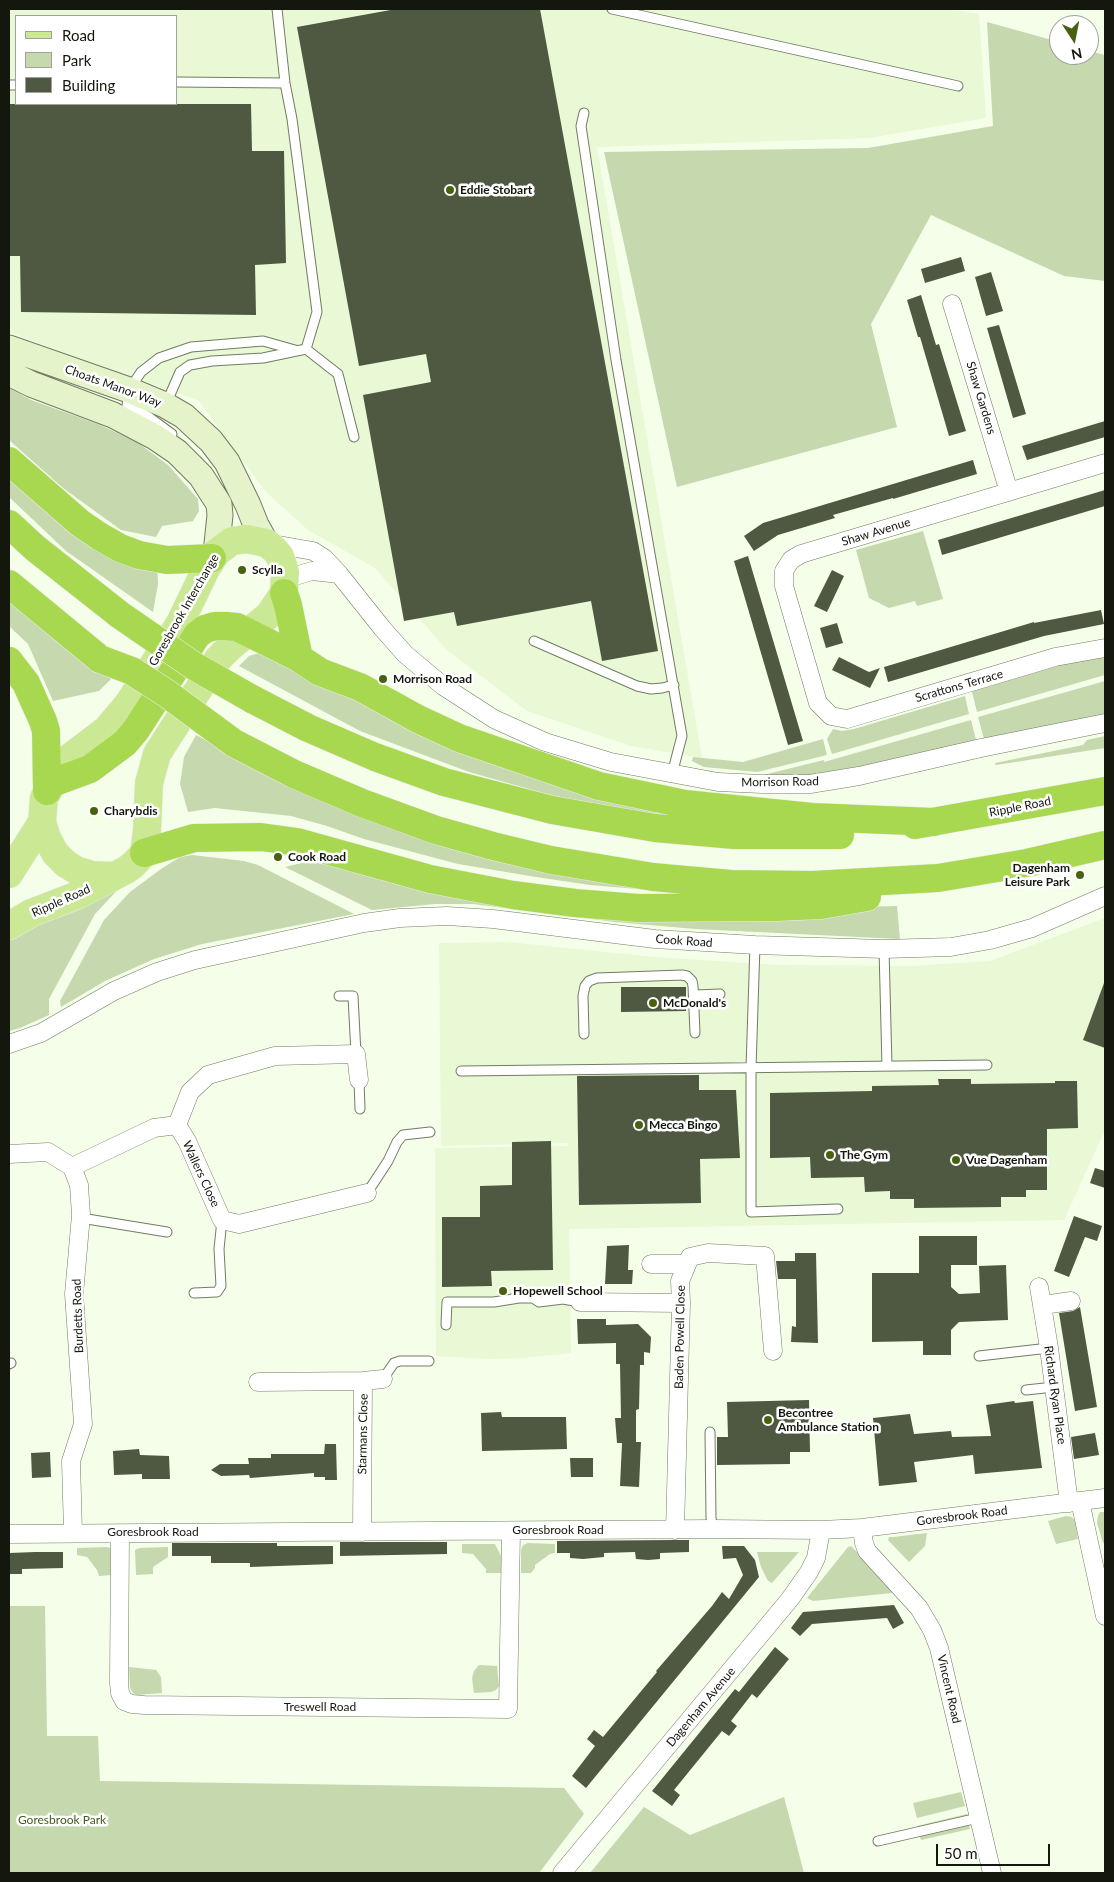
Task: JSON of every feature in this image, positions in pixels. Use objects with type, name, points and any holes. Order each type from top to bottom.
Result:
[{"type":"highway","points":[[9,462],[80,523],[120,548],[139,555],[167,560],[214,556]]},
{"type":"highway","points":[[9,524],[43,554],[120,615],[194,666],[308,728],[375,757],[444,782],[552,810],[655,828],[734,835],[813,836],[863,834],[934,822]]},
{"type":"highway","points":[[9,584],[100,659],[132,671],[166,693],[234,743],[294,774],[362,803],[436,830],[551,860],[653,876],[731,884],[812,886],[938,878],[1027,863],[1105,845]]},
{"type":"highway","points":[[285,586],[299,658]]},
{"type":"highway","points":[[9,661],[26,683],[43,721],[46,731],[50,787],[90,769],[125,743],[136,730],[190,644],[201,632],[215,626],[237,627],[248,632],[299,658],[320,672],[360,687],[418,719],[459,738],[599,786],[686,804],[802,816],[934,822]]},
{"type":"highway","name":"Ripple Road","points":[[934,822],[1105,791]]},
{"type":"highway","points":[[144,853],[194,838],[261,837],[297,842],[430,879],[514,895],[574,903],[638,908],[776,908],[821,905],[878,895],[938,878]]},
{"type":"main road","name":"Goresbrook Interchange","points":[[114,876],[92,875],[76,870],[66,864],[55,853],[47,838],[42,822],[44,798],[69,758],[106,730],[128,704],[180,623],[214,556],[232,541],[247,539],[266,543]]},
{"type":"main road","points":[[114,876],[133,865],[144,853],[149,783],[157,754],[218,659],[274,610],[285,586],[280,556],[266,543]]},
{"type":"main road","points":[[9,874],[42,822]]},
{"type":"main road","name":"Ripple Road","points":[[9,926],[31,913],[78,895],[114,876]]},
{"type":"street","name":"Shaw Gardens","points":[[952,304],[1009,492]]},
{"type":"street","name":"Choats Manor Way","points":[[9,348],[129,390],[165,405],[184,416],[211,441],[227,462],[248,504],[256,526],[266,543]]},
{"type":"street","points":[[9,373],[31,384],[113,415],[155,437],[176,452],[201,476],[219,504],[220,515],[214,556]]},
{"type":"street","name":"Shaw Avenue","points":[[818,703],[784,586],[784,571],[791,560],[801,554],[1105,464]]},
{"type":"street","name":"Morrison Road","points":[[266,543],[313,551],[324,558],[405,654],[444,686],[494,719],[545,742],[576,753],[611,762],[672,775],[718,782],[810,784],[859,776],[1000,744],[1105,723]]},
{"type":"street","points":[[285,586],[312,571],[338,574]]},
{"type":"street","name":"Scrattons Terrace","points":[[818,703],[831,716],[847,719],[1055,657],[1105,648]]},
{"type":"street","name":"Cook Road","points":[[9,1044],[41,1033],[114,991],[157,972],[196,960],[364,923],[400,918],[446,916],[493,919],[655,939],[755,945],[884,949],[951,948],[990,940],[1032,928],[1105,896]]},
{"type":"street","points":[[9,1154],[48,1152],[72,1167],[154,1128],[177,1125],[190,1092],[208,1074],[275,1056],[356,1054],[359,1080]]},
{"type":"street","name":"Wallers Close","points":[[177,1125],[187,1141],[222,1220],[239,1224],[367,1193]]},
{"type":"street","name":"Burdetts Road","points":[[72,1167],[79,1184],[81,1218],[74,1294],[83,1424],[71,1461],[73,1533]]},
{"type":"street","points":[[651,1264],[687,1264],[690,1257],[708,1253],[765,1256],[773,1351]]},
{"type":"street","name":"Baden Powell Close","points":[[675,1530],[680,1281],[687,1264]]},
{"type":"street","name":"Richard Ryan Place","points":[[1039,1287],[1074,1502],[1105,1616]]},
{"type":"street","points":[[1043,1305],[1071,1301]]},
{"type":"street","points":[[580,1302],[681,1303]]},
{"type":"street","points":[[363,1381],[383,1378]]},
{"type":"street","name":"Starmans Close","points":[[258,1382],[363,1381],[362,1532]]},
{"type":"street","name":"Goresbrook Road","points":[[9,1534],[713,1529],[821,1530],[862,1528],[1105,1498]]},
{"type":"street","name":"Vincent Road","points":[[862,1528],[867,1551],[907,1592],[919,1608],[932,1630],[939,1648],[992,1873]]},
{"type":"street","name":"Dagenham Avenue","points":[[562,1873],[790,1599],[809,1572],[816,1558],[821,1530]]},
{"type":"street","name":"Treswell Road","points":[[120,1532],[119,1683],[120,1693],[124,1701],[144,1706],[508,1708],[511,1531]]},
{"type":"lane","points":[[277,9],[285,83],[292,119],[317,312],[306,349]]},
{"type":"lane","points":[[612,9],[958,86]]},
{"type":"lane","points":[[178,82],[285,83]]},
{"type":"lane","points":[[584,113],[581,126],[616,360],[682,736],[672,775]]},
{"type":"lane","points":[[180,440],[149,417],[127,405],[129,390],[141,372],[159,358],[192,347],[264,341],[295,350]]},
{"type":"lane","points":[[165,405],[180,372],[190,365],[212,361],[263,358],[306,349],[338,374],[354,437]]},
{"type":"lane","points":[[191,453],[201,476]]},
{"type":"lane","points":[[534,641],[637,686],[651,689],[674,685]]},
{"type":"lane","points":[[755,945],[751,1068],[751,1212],[838,1209]]},
{"type":"lane","points":[[884,949],[887,1066]]},
{"type":"lane","points":[[584,1034],[584,996],[585,986],[589,981],[597,978],[682,975],[687,976],[692,981],[696,1033]]},
{"type":"lane","points":[[694,995],[720,994]]},
{"type":"lane","points":[[339,996],[353,996],[356,1054]]},
{"type":"lane","points":[[461,1071],[987,1065]]},
{"type":"lane","points":[[359,1080],[360,1109]]},
{"type":"lane","points":[[367,1193],[388,1161],[396,1142],[403,1135],[430,1132]]},
{"type":"lane","points":[[81,1218],[167,1232]]},
{"type":"lane","points":[[194,1293],[217,1292],[221,1286],[219,1249],[222,1220]]},
{"type":"lane","points":[[446,1326],[447,1302],[494,1302],[519,1298],[533,1298],[539,1302],[563,1299],[580,1302]]},
{"type":"lane","points":[[979,1356],[1049,1348]]},
{"type":"lane","points":[[383,1378],[394,1363],[400,1361],[429,1361]]},
{"type":"lane","points":[[1026,1390],[1054,1387]]},
{"type":"lane","points":[[710,1432],[711,1518],[713,1529]]},
{"type":"lane","points":[[878,1841],[978,1818]]},
{"type":"shaded area","name":"Eddie Stobart","points":[[9,9],[950,9],[979,14],[986,118],[869,138],[597,147],[702,758],[631,746],[527,711],[447,650],[375,568],[308,530],[266,492],[198,400],[9,332]]},
{"type":"shaded area","points":[[1105,918],[1105,1130],[1064,1220],[569,1229],[571,1353],[492,1359],[436,1356],[435,1148],[568,1146],[567,1143],[441,1146],[439,943],[508,942],[654,957],[778,965],[913,966],[990,961]]},
{"type":"green space","points":[[987,22],[1049,39],[1049,65],[1099,65],[1099,54],[1105,55],[1105,281],[1064,276],[931,215],[871,324],[897,427],[677,487],[604,152],[868,148],[993,126]]},
{"type":"green space","points":[[9,388],[31,400],[98,424],[137,442],[168,465],[198,499],[199,511],[193,521],[162,526],[156,537],[121,530],[63,488],[9,440]]},
{"type":"green space","points":[[9,466],[157,561],[158,584],[153,612],[66,551],[9,497]]},
{"type":"green space","points":[[923,531],[943,599],[917,606],[915,601],[889,608],[869,598],[856,550]]},
{"type":"green space","points":[[9,598],[58,641],[111,679],[99,691],[53,701],[28,644],[9,626]]},
{"type":"green space","points":[[262,652],[394,717],[730,818],[650,815],[578,803],[469,772],[360,731],[239,666],[249,656]]},
{"type":"green space","points":[[1105,654],[1105,675],[977,712],[971,688],[1048,666]]},
{"type":"green space","points":[[1105,681],[1105,715],[984,739],[978,717]]},
{"type":"green space","points":[[965,696],[969,714],[832,754],[827,739],[833,729],[842,731],[854,729]]},
{"type":"green space","points":[[971,720],[976,740],[843,771],[802,776],[759,776],[824,760],[824,762]]},
{"type":"green space","points":[[196,735],[292,784],[650,890],[590,885],[458,864],[364,839],[291,816],[215,808],[188,812],[180,784],[184,757]]},
{"type":"green space","points":[[1105,736],[1105,748],[996,765],[995,763],[1083,745],[1087,740]]},
{"type":"green space","points":[[823,739],[827,755],[757,772],[704,767],[692,761],[693,757],[743,762]]},
{"type":"green space","points":[[192,855],[244,861],[258,865],[354,914],[202,944],[154,959],[105,981],[61,1007],[60,1001],[104,920],[130,892],[161,869],[180,857]]},
{"type":"green space","points":[[330,856],[690,911],[897,906],[900,939],[695,929],[615,922],[473,904],[435,904],[372,910],[285,867]]},
{"type":"green space","points":[[125,882],[95,914],[49,999],[49,1015],[9,1031],[9,926]]},
{"type":"green space","points":[[1100,1512],[1105,1512],[1105,1542],[1103,1543],[1097,1523]]},
{"type":"green space","points":[[1066,1516],[1072,1517],[1075,1521],[1078,1539],[1056,1544],[1048,1521]]},
{"type":"green space","points":[[927,1533],[925,1546],[909,1562],[888,1540],[889,1537]]},
{"type":"green space","points":[[528,1543],[555,1544],[555,1553],[550,1554],[535,1565],[531,1573],[521,1573],[521,1550],[523,1545]]},
{"type":"green space","points":[[462,1544],[495,1544],[501,1556],[501,1573],[486,1573],[486,1569],[473,1554],[462,1553]]},
{"type":"green space","points":[[851,1546],[895,1590],[892,1593],[813,1601],[807,1598],[848,1547]]},
{"type":"green space","points":[[168,1547],[168,1557],[153,1567],[153,1574],[136,1575],[135,1550],[140,1548]]},
{"type":"green space","points":[[77,1548],[110,1548],[111,1552],[112,1575],[99,1576],[97,1570],[87,1557],[77,1555]]},
{"type":"green space","points":[[757,1552],[799,1552],[772,1583],[768,1581],[761,1567]]},
{"type":"green space","name":"Goresbrook Park","points":[[9,1606],[45,1606],[47,1736],[98,1736],[100,1781],[564,1788],[584,1814],[539,1873],[9,1873]]},
{"type":"green space","points":[[479,1665],[497,1666],[499,1686],[496,1690],[474,1693],[472,1678],[474,1671]]},
{"type":"green space","points":[[129,1667],[156,1670],[161,1677],[162,1693],[137,1695],[133,1693],[130,1688]]},
{"type":"green space","points":[[961,1792],[965,1806],[917,1818],[913,1803]]},
{"type":"green space","points":[[784,1797],[804,1873],[590,1873],[644,1807],[690,1835]]},
{"type":"green space","points":[[967,1814],[970,1829],[921,1840],[917,1826]]},
{"type":"building","name":"Eddie Stobart","points":[[396,9],[540,9],[658,651],[602,661],[591,601],[457,626],[454,612],[404,621],[363,395],[431,382],[426,354],[359,366],[297,27]]},
{"type":"building","points":[[9,104],[251,104],[252,151],[284,151],[286,263],[255,265],[256,315],[21,312],[20,256],[9,256]]},
{"type":"building","points":[[961,257],[965,271],[925,283],[921,269]]},
{"type":"building","points":[[991,272],[1003,311],[986,316],[975,277]]},
{"type":"building","points":[[921,295],[936,345],[939,344],[966,431],[949,436],[920,337],[918,337],[907,300]]},
{"type":"building","points":[[999,325],[1026,414],[1013,418],[987,328]]},
{"type":"building","points":[[1105,421],[1105,437],[1027,460],[1022,446]]},
{"type":"building","points":[[973,460],[977,474],[833,515],[835,518],[778,535],[754,551],[744,536],[763,523]]},
{"type":"building","points":[[1105,490],[1105,506],[942,555],[938,540]]},
{"type":"building","points":[[748,556],[803,741],[788,745],[734,561]]},
{"type":"building","points":[[832,570],[844,576],[827,612],[814,606]]},
{"type":"building","points":[[1101,610],[1104,624],[1044,636],[888,682],[884,667],[1034,622]]},
{"type":"building","points":[[837,623],[843,643],[826,648],[820,628]]},
{"type":"building","points":[[839,657],[869,672],[880,668],[870,688],[832,670]]},
{"type":"building","points":[[1105,983],[1105,1048],[1083,1040]]},
{"type":"building","name":"McDonald's","points":[[621,987],[686,987],[686,1011],[621,1012]]},
{"type":"building","name":"Mecca Bingo","points":[[699,1075],[699,1090],[736,1090],[740,1158],[700,1159],[701,1203],[579,1205],[577,1076]]},
{"type":"building","name":"Vue Dagenham","points":[[938,1079],[971,1079],[971,1084],[1077,1081],[1078,1128],[1047,1129],[1047,1190],[1026,1190],[1026,1197],[1001,1197],[1001,1207],[914,1208],[914,1199],[890,1199],[890,1191],[865,1192],[864,1177],[811,1178],[810,1157],[770,1158],[770,1093],[872,1091],[872,1086],[939,1085]]},
{"type":"building","points":[[551,1141],[553,1270],[491,1271],[492,1286],[442,1287],[442,1217],[480,1217],[480,1186],[512,1185],[512,1142]]},
{"type":"building","points":[[1095,1168],[1105,1171],[1105,1188],[1090,1183]]},
{"type":"building","points":[[1074,1216],[1102,1226],[1097,1241],[1085,1237],[1069,1277],[1054,1271]]},
{"type":"building","points":[[919,1236],[977,1236],[977,1265],[951,1265],[951,1287],[959,1294],[980,1293],[979,1266],[1006,1265],[1008,1320],[959,1322],[951,1330],[951,1355],[923,1355],[923,1341],[872,1342],[872,1273],[919,1273]]},
{"type":"building","points":[[629,1245],[628,1270],[633,1270],[632,1284],[605,1284],[607,1246]]},
{"type":"building","points":[[795,1253],[816,1253],[818,1343],[791,1342],[792,1326],[796,1327],[796,1279],[778,1279],[776,1261],[795,1261]]},
{"type":"building","points":[[1080,1307],[1097,1407],[1075,1411],[1059,1313],[1073,1311]]},
{"type":"building","points":[[577,1319],[606,1319],[606,1325],[638,1324],[651,1337],[650,1353],[644,1352],[644,1365],[640,1365],[639,1409],[636,1410],[636,1442],[641,1442],[639,1487],[620,1486],[622,1443],[617,1443],[615,1418],[621,1418],[620,1364],[616,1364],[616,1343],[578,1344]]},
{"type":"building","name":"Becontree Ambulance Station","points":[[809,1400],[810,1452],[790,1452],[790,1464],[717,1465],[717,1437],[728,1437],[727,1402]]},
{"type":"building","points":[[1014,1401],[1015,1403],[1033,1401],[1042,1468],[975,1474],[973,1455],[914,1462],[917,1482],[879,1486],[873,1418],[910,1414],[914,1434],[951,1431],[952,1437],[991,1436],[986,1405]]},
{"type":"building","points":[[501,1412],[502,1417],[566,1417],[567,1449],[482,1451],[481,1413]]},
{"type":"building","points":[[1095,1433],[1099,1455],[1074,1459],[1071,1437]]},
{"type":"building","points":[[325,1444],[336,1444],[337,1480],[325,1480],[325,1477],[314,1477],[314,1473],[250,1478],[249,1475],[221,1476],[211,1470],[220,1464],[249,1464],[248,1458],[271,1458],[271,1454],[324,1454]]},
{"type":"building","points":[[139,1449],[140,1455],[169,1456],[170,1479],[142,1479],[142,1474],[114,1475],[113,1451]]},
{"type":"building","points":[[50,1452],[51,1477],[32,1478],[31,1453]]},
{"type":"building","points":[[570,1458],[593,1458],[593,1477],[571,1477]]},
{"type":"building","points":[[689,1540],[689,1552],[660,1553],[660,1559],[636,1559],[635,1552],[604,1553],[604,1557],[583,1559],[570,1558],[570,1553],[557,1553],[557,1541]]},
{"type":"building","points":[[340,1542],[447,1542],[447,1554],[340,1556]]},
{"type":"building","points":[[172,1543],[277,1543],[277,1546],[333,1546],[333,1564],[250,1567],[250,1563],[211,1563],[211,1556],[172,1556]]},
{"type":"building","points":[[722,1546],[744,1546],[755,1560],[759,1577],[586,1788],[572,1776],[595,1746],[587,1739],[594,1730],[603,1737],[722,1592],[729,1599],[743,1575],[736,1558],[723,1559]]},
{"type":"building","points":[[63,1552],[63,1568],[22,1569],[22,1574],[9,1574],[9,1553]]},
{"type":"building","points":[[894,1605],[904,1623],[893,1629],[887,1618],[812,1624],[800,1636],[791,1628],[803,1612]]},
{"type":"building","points":[[775,1647],[789,1659],[757,1698],[752,1694],[731,1721],[737,1726],[729,1736],[722,1731],[674,1790],[680,1795],[672,1806],[652,1791],[735,1689],[739,1692]]},
{"type":"place","name":"Eddie Stobart","points":[[450,190]]},
{"type":"place","name":"Scylla","points":[[242,570]]},
{"type":"place","name":"Morrison Road","points":[[383,679]]},
{"type":"place","name":"Charybdis","points":[[94,811]]},
{"type":"place","name":"Cook Road","points":[[278,857]]},
{"type":"place","name":"Dagenham Leisure Park","points":[[1080,875]]},
{"type":"place","name":"McDonald's","points":[[653,1003]]},
{"type":"place","name":"Mecca Bingo","points":[[639,1125]]},
{"type":"place","name":"The Gym","points":[[830,1155]]},
{"type":"place","name":"Vue Dagenham","points":[[956,1160]]},
{"type":"place","name":"Hopewell School","points":[[503,1291]]},
{"type":"place","name":"Becontree Ambulance Station","points":[[768,1420]]}]
